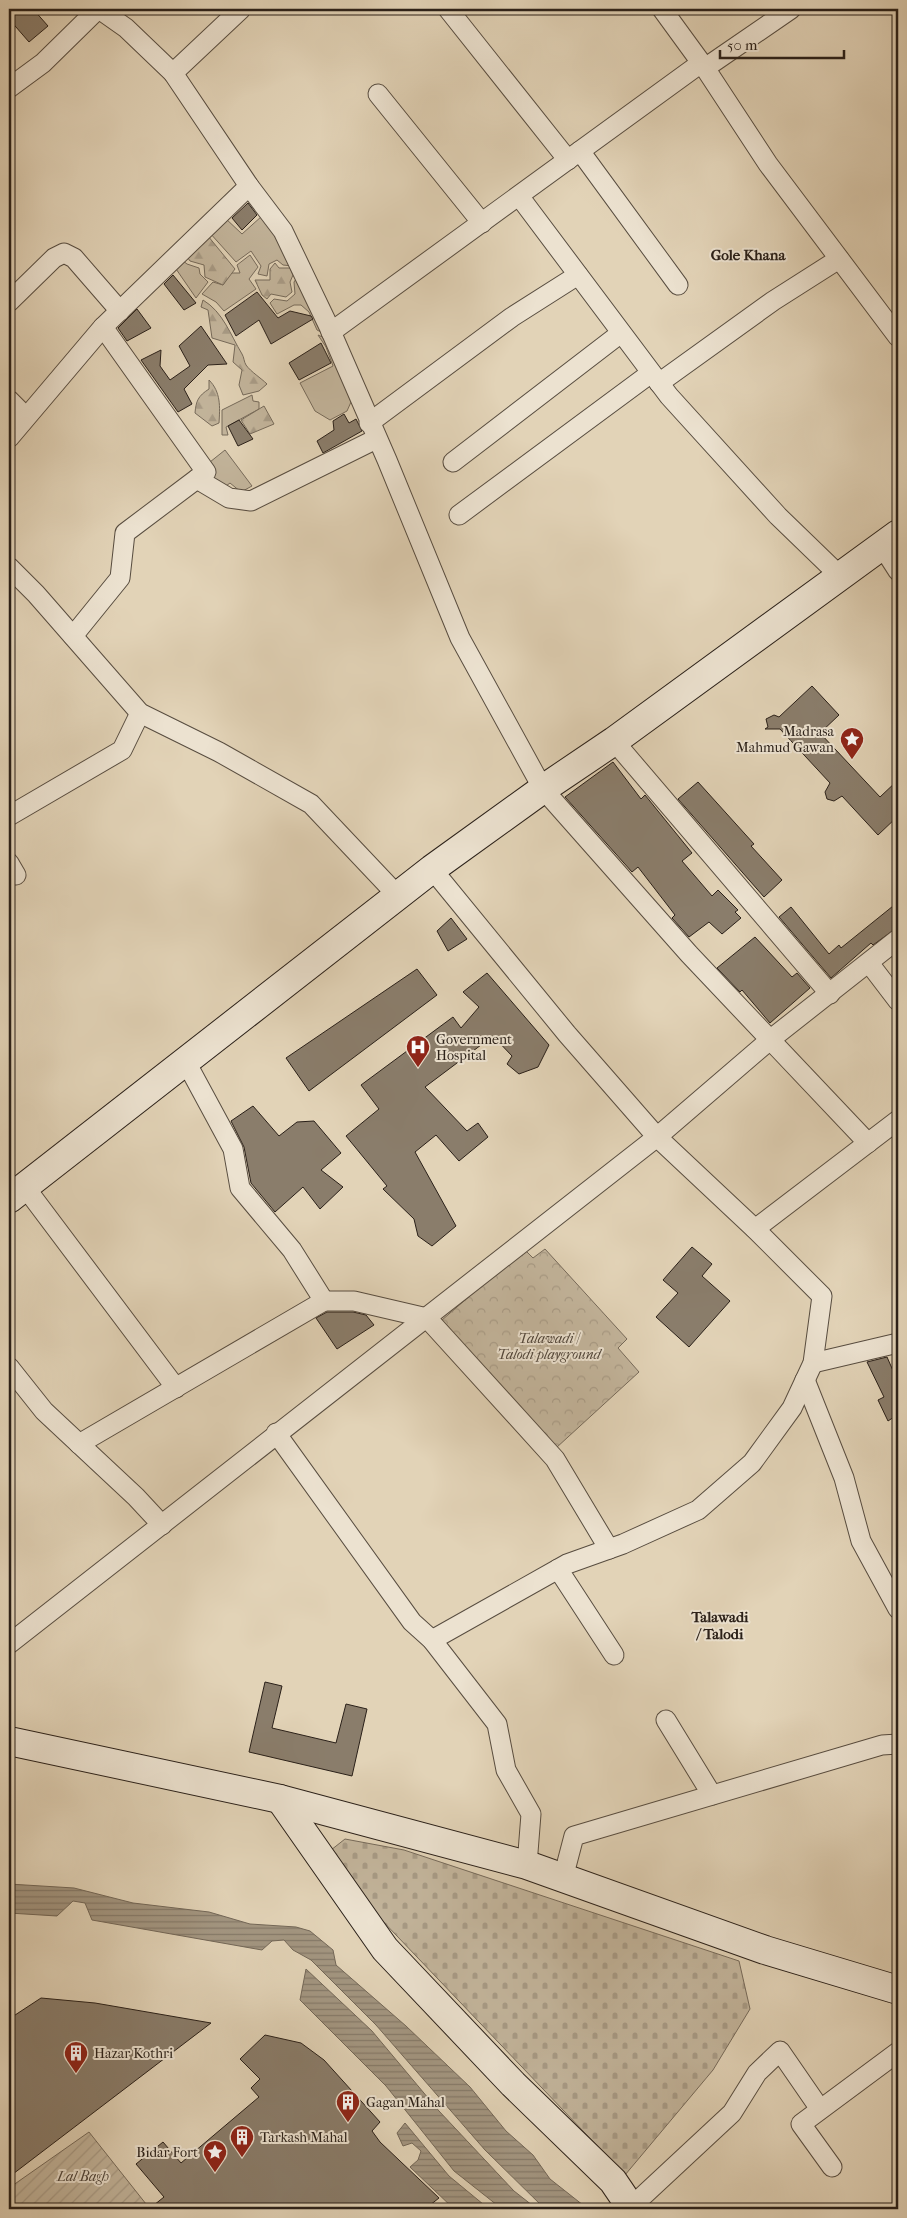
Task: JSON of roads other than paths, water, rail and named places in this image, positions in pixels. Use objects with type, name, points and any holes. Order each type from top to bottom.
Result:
[{"type":"street","points":[[9,88],[43,63],[98,9],[126,28],[173,73],[249,186],[283,231],[331,332],[387,460],[460,638],[543,789],[689,954],[868,1143]]},
{"type":"street","points":[[173,73],[241,9]]},
{"type":"street","points":[[448,9],[574,155],[678,285]]},
{"type":"street","points":[[662,9],[703,65],[768,164],[898,338]]},
{"type":"street","points":[[331,332],[574,155],[703,65],[790,9]]},
{"type":"street","points":[[378,94],[482,223]]},
{"type":"street","points":[[9,438],[103,327],[249,186]]},
{"type":"street","points":[[519,196],[655,378],[778,516],[840,576]]},
{"type":"street","points":[[9,302],[54,258],[64,253],[74,258],[120,311]]},
{"type":"street","points":[[460,515],[655,378],[839,259]]},
{"type":"street","points":[[197,479],[229,498],[251,501],[373,431],[512,318],[578,275]]},
{"type":"street","points":[[73,636],[120,578],[125,533],[206,472],[103,327]]},
{"type":"street","points":[[453,462],[621,333]]},
{"type":"street","points":[[9,400],[26,417]]},
{"type":"street","points":[[176,1388],[17,1193],[432,869],[543,789],[614,741],[890,540],[898,571]]},
{"type":"street","points":[[9,567],[36,594],[140,713],[219,752],[311,804],[398,896]]},
{"type":"street","points":[[9,816],[122,750],[140,713]]},
{"type":"street","points":[[614,741],[830,994]]},
{"type":"street","points":[[432,869],[567,1034],[657,1137],[755,1229],[822,1296],[809,1371],[792,1408],[752,1463],[698,1510],[558,1569],[432,1640]]},
{"type":"street","points":[[10,1642],[657,1137],[771,1039],[869,963],[898,938]]},
{"type":"street","points":[[869,963],[898,1001]]},
{"type":"street","points":[[186,1062],[233,1149],[240,1188],[292,1250],[324,1301]]},
{"type":"street","points":[[755,1229],[898,1120]]},
{"type":"street","points":[[79,1444],[324,1301],[354,1301],[426,1318],[555,1458],[609,1549]]},
{"type":"street","points":[[809,1371],[898,1343]]},
{"type":"street","points":[[9,1367],[44,1411],[136,1497],[162,1525]]},
{"type":"street","points":[[809,1371],[844,1478],[861,1541],[898,1610]]},
{"type":"street","points":[[276,1433],[412,1622],[432,1640],[497,1724],[506,1770],[531,1814],[527,1865]]},
{"type":"street","points":[[558,1569],[614,1655]]},
{"type":"street","points":[[666,1720],[712,1795]]},
{"type":"street","points":[[9,1741],[280,1799],[527,1865],[765,1950],[898,1990]]},
{"type":"street","points":[[563,1878],[574,1836],[882,1745],[898,1744]]},
{"type":"street","points":[[280,1799],[385,1949],[513,2084],[613,2181],[632,2208],[732,2113],[757,2073],[780,2051],[820,2109]]},
{"type":"street","points":[[832,2167],[801,2124],[898,2052]]},
{"type":"place","name":"Madrasa Mahmud Gawan","points":[[852,760]]},
{"type":"place","name":"Government Hospital","points":[[418,1068]]},
{"type":"place","name":"Hazar Kothri","points":[[76,2074]]},
{"type":"place","name":"Gagan Mahal","points":[[348,2123]]},
{"type":"place","name":"Tarkash Mahal","points":[[242,2158]]},
{"type":"place","name":"Bidar Fort","points":[[215,2173]]},
{"type":"district","name":"Gole Khana","points":[[748,255]]},
{"type":"district","name":"Talawadi / Talodi","points":[[720,1626]]},
{"type":"park label","name":"Talawadi / Talodi playground","points":[[549,1346]]},
{"type":"park label","name":"Lal Bagh","points":[[83,2176]]}]
